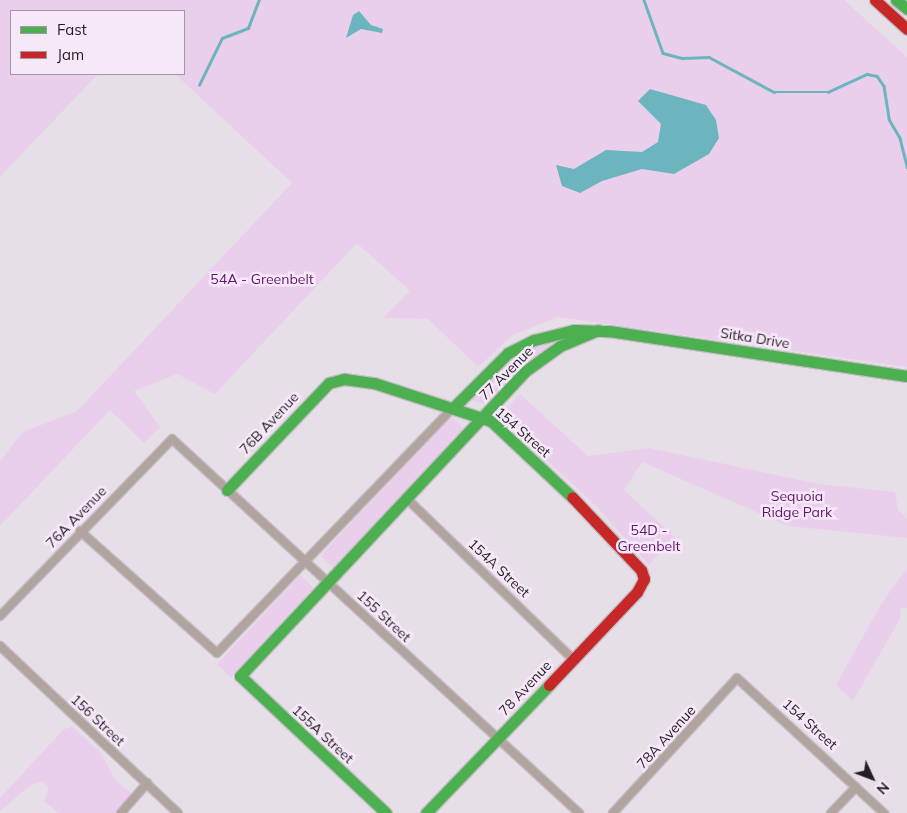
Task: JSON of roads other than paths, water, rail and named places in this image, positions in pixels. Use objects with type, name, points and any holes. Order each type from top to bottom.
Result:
[{"type":"street","points":[[875,0],[907,29]]},
{"type":"street","points":[[896,0],[907,10]]},
{"type":"street","name":"Sitka Drive","points":[[598,330],[907,376]]},
{"type":"street","name":"77 Avenue","points":[[80,531],[217,653],[307,563],[495,363],[522,345],[558,332],[598,330]]},
{"type":"street","name":"77 Avenue","points":[[240,676],[327,580],[536,362],[598,330]]},
{"type":"street","name":"154 Street","points":[[336,380],[378,384],[483,417],[595,519],[639,567],[643,583]]},
{"type":"street","name":"76B Avenue","points":[[227,490],[323,388],[336,380]]},
{"type":"street","name":"155 Street","points":[[172,439],[579,813]]},
{"type":"street","name":"76A Avenue","points":[[0,616],[80,531],[172,439]]},
{"type":"street","name":"154A Street","points":[[406,498],[573,659]]},
{"type":"street","name":"78 Avenue","points":[[426,813],[643,583]]},
{"type":"street","name":"156 Street","points":[[0,646],[178,813]]},
{"type":"street","name":"155A Street","points":[[240,676],[386,813]]},
{"type":"street","name":"154 Street","points":[[737,678],[884,813]]},
{"type":"street","name":"78A Avenue","points":[[613,813],[737,678]]},
{"type":"street","points":[[121,813],[147,783]]},
{"type":"street","points":[[831,813],[856,787]]},
{"type":"water","points":[[359,11],[371,25],[383,29],[382,33],[361,29],[346,38],[353,15]]},
{"type":"water","points":[[650,89],[706,105],[716,120],[719,138],[709,154],[674,174],[642,169],[602,181],[580,193],[562,186],[556,165],[574,169],[606,150],[642,152],[658,142],[661,124],[638,101]]},
{"type":"waterway","points":[[199,85],[222,38],[248,28],[259,0]]},
{"type":"waterway","points":[[644,0],[663,53],[682,58],[709,57],[774,92],[828,92],[867,74],[877,76],[884,86],[889,119],[900,138],[907,167]]},
{"type":"park label","name":"54A - Greenbelt","points":[[262,279]]},
{"type":"park label","name":"Sequoia Ridge Park","points":[[797,504]]},
{"type":"park label","name":"54D - Greenbelt","points":[[649,538]]}]
